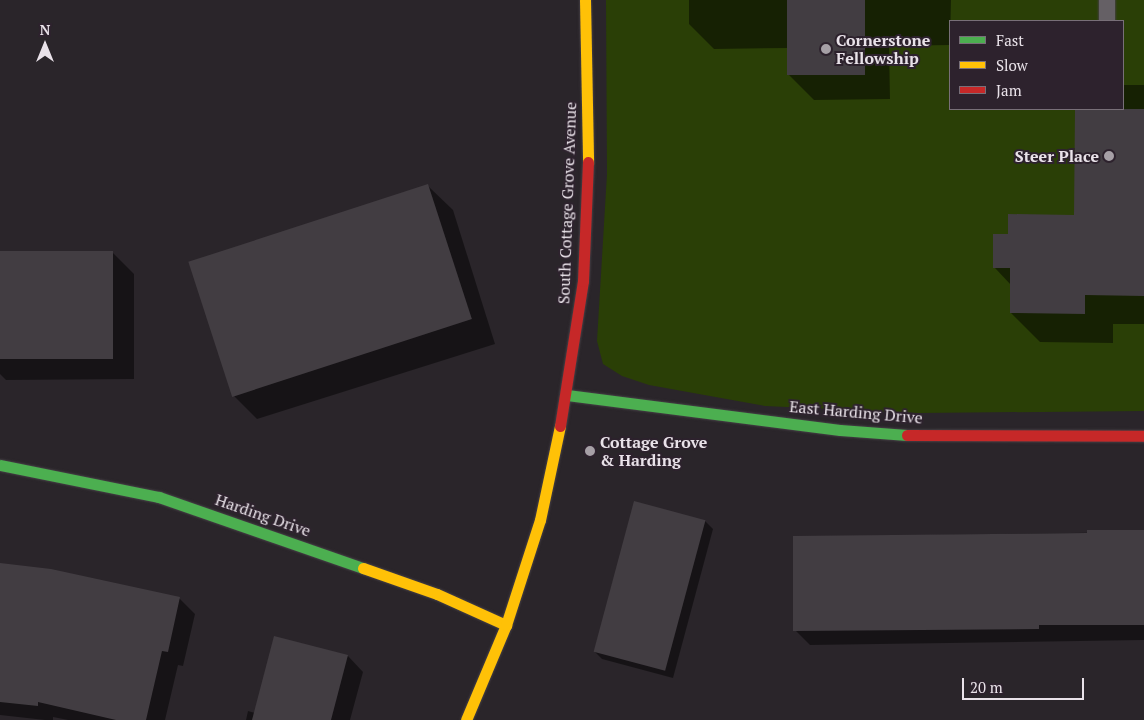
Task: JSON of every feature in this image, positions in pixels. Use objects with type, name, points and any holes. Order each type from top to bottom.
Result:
[{"type":"street","name":"South Cottage Grove Avenue","points":[[466,720],[506,625],[540,520],[567,395],[583,281],[589,142],[585,0]]},
{"type":"street","name":"East Harding Drive","points":[[567,395],[840,430],[910,435],[1144,436]]},
{"type":"street","name":"Harding Drive","points":[[0,465],[159,498],[437,594],[506,625]]},
{"type":"lane","points":[[1107,0],[1108,20]]},
{"type":"green space","points":[[606,0],[1144,0],[1144,411],[918,413],[765,406],[649,385],[622,376],[603,364],[597,341],[607,174]]},
{"type":"building","name":"Cornerstone Fellowship","points":[[787,0],[865,0],[865,75],[787,75]]},
{"type":"building","name":"Steer Place","points":[[1144,109],[1144,296],[1085,295],[1085,314],[1010,313],[1010,268],[993,268],[993,234],[1008,234],[1008,214],[1074,215],[1075,110]]},
{"type":"building","points":[[428,184],[472,319],[232,397],[188,262]]},
{"type":"building","points":[[0,251],[113,251],[113,359],[0,359]]},
{"type":"building","points":[[634,501],[705,520],[665,671],[594,652]]},
{"type":"building","points":[[1087,530],[1144,530],[1144,625],[1039,625],[1039,629],[793,631],[793,536],[1087,533]]},
{"type":"building","points":[[0,563],[51,569],[180,597],[168,652],[162,651],[146,720],[116,720],[38,702],[38,706],[0,702]]},
{"type":"building","points":[[274,636],[348,655],[331,720],[252,720]]},
{"type":"traffic: fast","points":[[567,395],[840,430],[907,435]]},
{"type":"traffic: fast","points":[[0,465],[159,497],[363,568]]},
{"type":"traffic: slow","points":[[585,0],[588,162]]},
{"type":"traffic: slow","points":[[466,720],[506,625],[540,520],[560,426]]},
{"type":"traffic: slow","points":[[363,568],[437,594],[506,625]]},
{"type":"traffic: jam","points":[[560,426],[583,281],[588,162]]},
{"type":"traffic: jam","points":[[907,435],[1144,436]]},
{"type":"place","name":"Cornerstone Fellowship","points":[[826,49]]},
{"type":"place","name":"Steer Place","points":[[1109,156]]},
{"type":"place","name":"Cottage Grove & Harding","points":[[590,451]]}]
